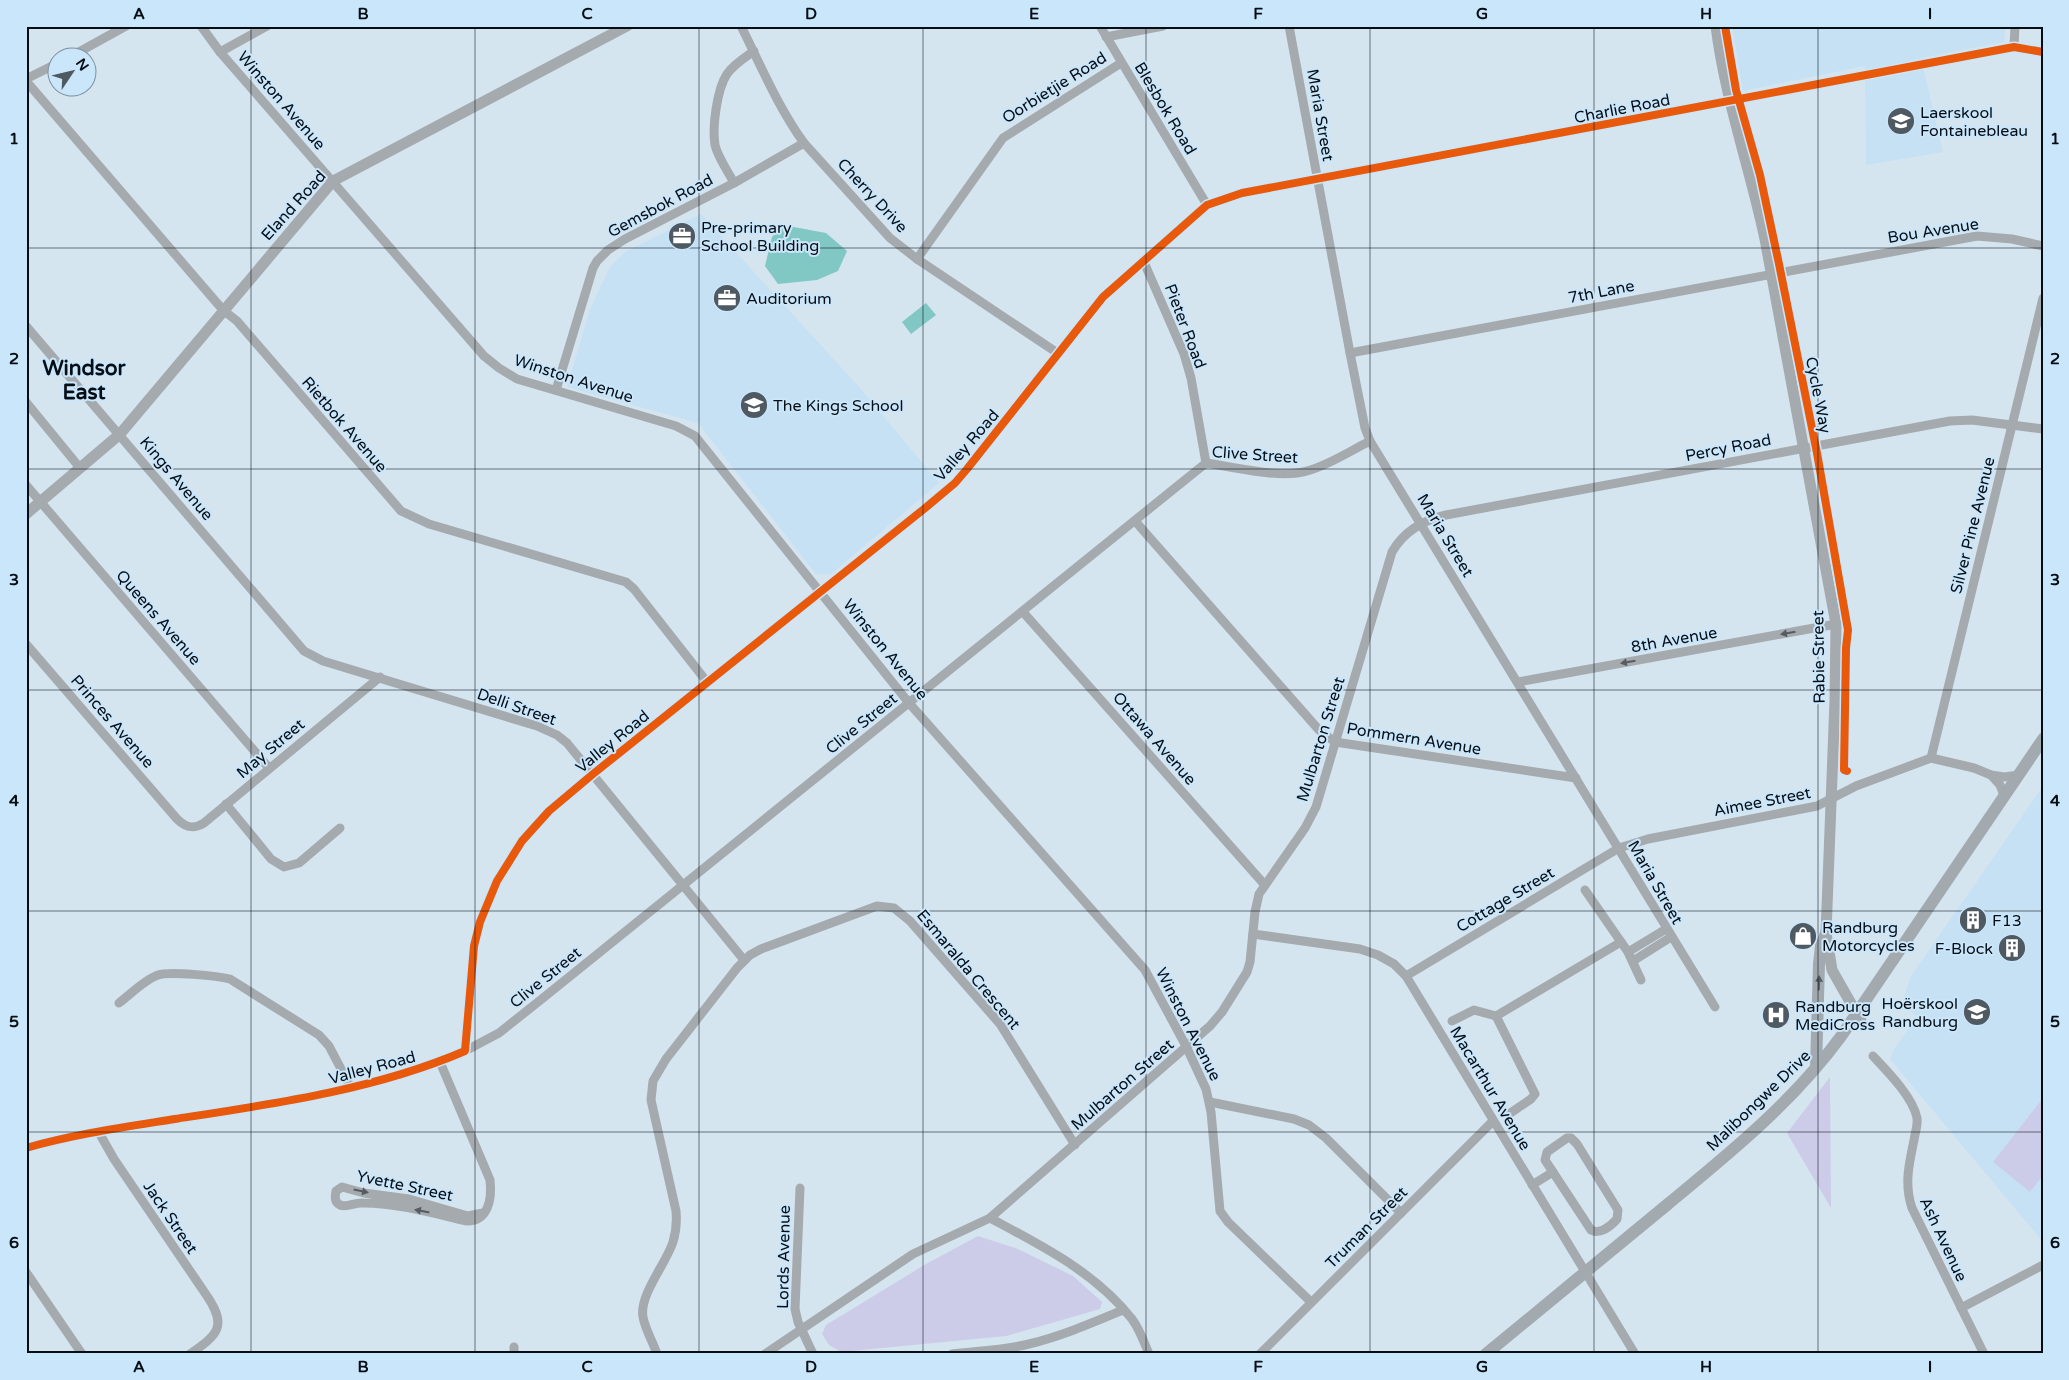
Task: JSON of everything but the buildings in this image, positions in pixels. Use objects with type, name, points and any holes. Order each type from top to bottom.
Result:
[{"type":"main road","name":"Malibongwe Drive","points":[[1486,1354],[1718,1172],[1770,1126],[1830,1063],[2043,739]]},
{"type":"main road","name":"Malibongwe Drive","points":[[1493,1354],[1756,1129],[1816,1067],[1859,1017],[2043,747]]},
{"type":"main road","points":[[1816,1067],[1819,964],[1821,946],[1826,933]]},
{"type":"street","points":[[86,48],[126,26]]},
{"type":"street","name":"Winston Avenue","points":[[201,26],[220,52],[484,356],[517,379],[691,432],[909,703],[1136,959],[1151,980],[1186,1046],[1210,1102],[1220,1211],[1228,1222],[1311,1302]]},
{"type":"street","points":[[220,52],[267,26]]},
{"type":"street","name":"Eland Road","points":[[26,514],[120,434],[333,181],[627,26]]},
{"type":"street","name":"Cherry Drive","points":[[741,26],[780,107],[804,143],[883,231],[917,259],[1059,354]]},
{"type":"street","name":"Blesbok Road","points":[[1100,26],[1208,205]]},
{"type":"street","points":[[1106,37],[1163,26]]},
{"type":"street","name":"Maria Street","points":[[1289,26],[1350,353],[1365,428],[1370,441],[1619,848],[1671,938],[1715,1007]]},
{"type":"street","name":"Rabie Street","points":[[1716,26],[1730,101],[1757,203],[1836,624],[1826,933],[1832,970],[1859,1017]]},
{"type":"street","points":[[2014,47],[2015,26]]},
{"type":"street","name":"Charlie Road","points":[[1208,205],[1242,193],[2014,47],[2043,52]]},
{"type":"street","points":[[734,183],[715,145],[720,89],[728,72],[738,62],[754,52]]},
{"type":"street","name":"Oorbietjie Road","points":[[917,259],[1003,138],[1121,63]]},
{"type":"street","points":[[26,80],[48,68]]},
{"type":"street","name":"Rietbok Avenue","points":[[26,80],[223,310],[237,321],[402,511],[429,524],[626,582],[634,589],[707,682]]},
{"type":"street","name":"Gemsbok Road","points":[[556,390],[594,268],[601,256],[625,239],[734,183],[804,143]]},
{"type":"street","name":"Valley Road","points":[[26,1148],[98,1131],[209,1114],[351,1088],[440,1062],[465,1052],[474,946],[480,922],[497,881],[517,848],[537,824],[593,774],[955,483],[1103,296],[1208,205]]},
{"type":"street","name":"Bou Avenue","points":[[1858,258],[1977,236],[2012,238],[2043,246]]},
{"type":"street","name":"7th Lane","points":[[1350,353],[1858,258]]},
{"type":"street","name":"Pieter Road","points":[[1143,260],[1184,354],[1191,378],[1206,463]]},
{"type":"street","name":"Silver Pine Avenue","points":[[1931,758],[2043,298]]},
{"type":"street","name":"Kings Avenue","points":[[26,326],[304,651]]},
{"type":"street","points":[[26,402],[80,468]]},
{"type":"street","name":"Percy Road","points":[[1421,522],[1446,515],[1950,421],[1972,420],[2043,429]]},
{"type":"street","name":"Clive Street","points":[[465,1052],[507,1027],[1206,463],[1278,473],[1298,473],[1318,467],[1370,441]]},
{"type":"street","name":"Queens Avenue","points":[[26,486],[269,768]]},
{"type":"street","name":"Pommern Avenue","points":[[1135,521],[1319,730],[1334,742],[1576,778]]},
{"type":"street","name":"Mulbarton Street","points":[[765,1354],[913,1254],[990,1218],[1218,1018],[1243,981],[1250,962],[1256,902],[1264,884],[1313,814],[1392,552],[1398,542],[1421,522]]},
{"type":"street","name":"Ottawa Avenue","points":[[1023,612],[1264,884]]},
{"type":"street","name":"8th Avenue","points":[[1518,682],[1836,624]]},
{"type":"street","name":"Princes Avenue","points":[[26,644],[177,819]]},
{"type":"street","name":"Delli Street","points":[[304,651],[323,661],[549,731],[567,743],[744,960]]},
{"type":"street","name":"May Street","points":[[177,819],[188,827],[196,827],[380,678]]},
{"type":"street","points":[[1931,758],[1974,768],[1991,775],[2004,777],[2019,775]]},
{"type":"street","name":"Aimee Street","points":[[1619,848],[1648,839],[1810,808],[1856,786],[1931,758]]},
{"type":"street","points":[[1991,775],[2000,785],[2004,796]]},
{"type":"street","points":[[226,804],[271,859],[284,867],[299,863],[340,828]]},
{"type":"street","name":"Cottage Street","points":[[1406,976],[1619,848]]},
{"type":"street","points":[[1585,890],[1628,952],[1641,980]]},
{"type":"street","name":"Esmaralda Crescent","points":[[657,1354],[643,1317],[650,1289],[673,1243],[677,1221],[651,1100],[653,1082],[666,1059],[744,960],[756,952],[777,942],[877,906],[894,908],[910,921],[1000,1024],[1075,1145]]},
{"type":"street","points":[[1628,952],[1666,929]]},
{"type":"street","name":"Macarthur Avenue","points":[[1253,934],[1360,950],[1378,955],[1394,964],[1406,976],[1635,1354]]},
{"type":"street","points":[[1633,961],[1671,938]]},
{"type":"street","points":[[1452,1021],[1474,1010],[1496,1016],[1621,942]]},
{"type":"street","points":[[119,1003],[151,979],[162,974],[212,976],[230,979],[319,1035],[329,1046],[351,1088]]},
{"type":"street","points":[[1496,1016],[1535,1094],[1531,1099],[1509,1114]]},
{"type":"street","name":"Ash Avenue","points":[[1873,1056],[1904,1094],[1915,1111],[1918,1123],[1907,1178],[1908,1196],[1912,1208],[1984,1354]]},
{"type":"street","points":[[440,1062],[490,1180],[489,1205],[484,1213]]},
{"type":"street","points":[[1210,1102],[1294,1119],[1309,1125],[1326,1138],[1401,1213]]},
{"type":"street","name":"Truman Street","points":[[1260,1354],[1493,1121]]},
{"type":"street","name":"Jack Street","points":[[98,1131],[114,1159],[214,1307],[219,1319],[214,1336],[190,1354]]},
{"type":"street","points":[[1567,1138],[1571,1138],[1577,1144],[1618,1210],[1617,1219],[1600,1232],[1592,1232],[1553,1172],[1545,1160],[1546,1153],[1567,1138]]},
{"type":"street","points":[[1532,1185],[1553,1172]]},
{"type":"street","name":"Yvette Street","points":[[346,1187],[364,1192],[409,1199],[468,1216],[484,1213],[480,1218],[472,1221],[406,1208],[359,1203],[341,1206],[337,1203],[335,1194],[340,1188],[346,1187]]},
{"type":"street","name":"Lords Avenue","points":[[800,1188],[795,1310],[813,1354]]},
{"type":"street","points":[[990,1218],[1080,1269],[1123,1310],[1137,1327],[1149,1354]]},
{"type":"street","points":[[1961,1308],[2043,1265]]},
{"type":"street","points":[[26,1272],[82,1354]]},
{"type":"street","points":[[952,1354],[1028,1344],[1078,1329],[1123,1310]]},
{"type":"shaded area","name":"Laerskool Fontainebleau","points":[[1732,26],[2005,26],[2004,42],[1921,58],[1943,152],[1866,165],[1865,66],[1743,91]]},
{"type":"shaded area","name":"The Kings School","points":[[701,214],[860,388],[939,483],[831,574],[816,574],[698,423],[567,387],[590,309],[610,267],[625,252]]},
{"type":"shaded area","points":[[783,225],[826,233],[847,251],[838,271],[817,280],[778,284],[765,266],[772,237]]},
{"type":"shaded area","points":[[926,303],[936,315],[911,334],[902,322]]},
{"type":"shaded area","name":"Hoërskool Randburg","points":[[2043,786],[2043,1242],[1890,1059],[1894,1049],[1917,1017],[1902,1003],[1911,976]]},
{"type":"shaded area","points":[[1830,1077],[1831,1208],[1787,1133]]},
{"type":"shaded area","points":[[2043,1098],[2043,1175],[2030,1192],[1993,1162]]},
{"type":"shaded area","points":[[978,1236],[1018,1249],[1073,1276],[1102,1302],[1100,1309],[1006,1336],[841,1352],[829,1345],[822,1334],[826,1325],[926,1264]]},
{"type":"cycle path","name":"Cycle Way","points":[[1725,26],[1736,90],[1760,175],[1779,264],[1817,453],[1848,630],[1844,770],[1847,771]]},
{"type":"cycle path","points":[[26,1148],[100,1131],[249,1108],[323,1094],[395,1076],[465,1051],[474,946],[480,922],[497,881],[522,841],[549,811],[593,774],[955,483],[1103,297],[1207,205],[1242,193],[2014,47],[2043,52]]},
{"type":"place","name":"Laerskool Fontainebleau","points":[[1901,121]]},
{"type":"place","name":"Pre-primary School Building","points":[[682,236]]},
{"type":"place","name":"Auditorium","points":[[727,298]]},
{"type":"place","name":"The Kings School","points":[[754,405]]},
{"type":"place","name":"F13","points":[[1973,920]]},
{"type":"place","name":"Randburg Motorcycles","points":[[1803,936]]},
{"type":"place","name":"F-Block","points":[[2012,948]]},
{"type":"place","name":"Hoërskool Randburg","points":[[1977,1012]]},
{"type":"place","name":"Randburg MediCross","points":[[1776,1015]]},
{"type":"district","name":"Windsor East","points":[[84,380]]}]
